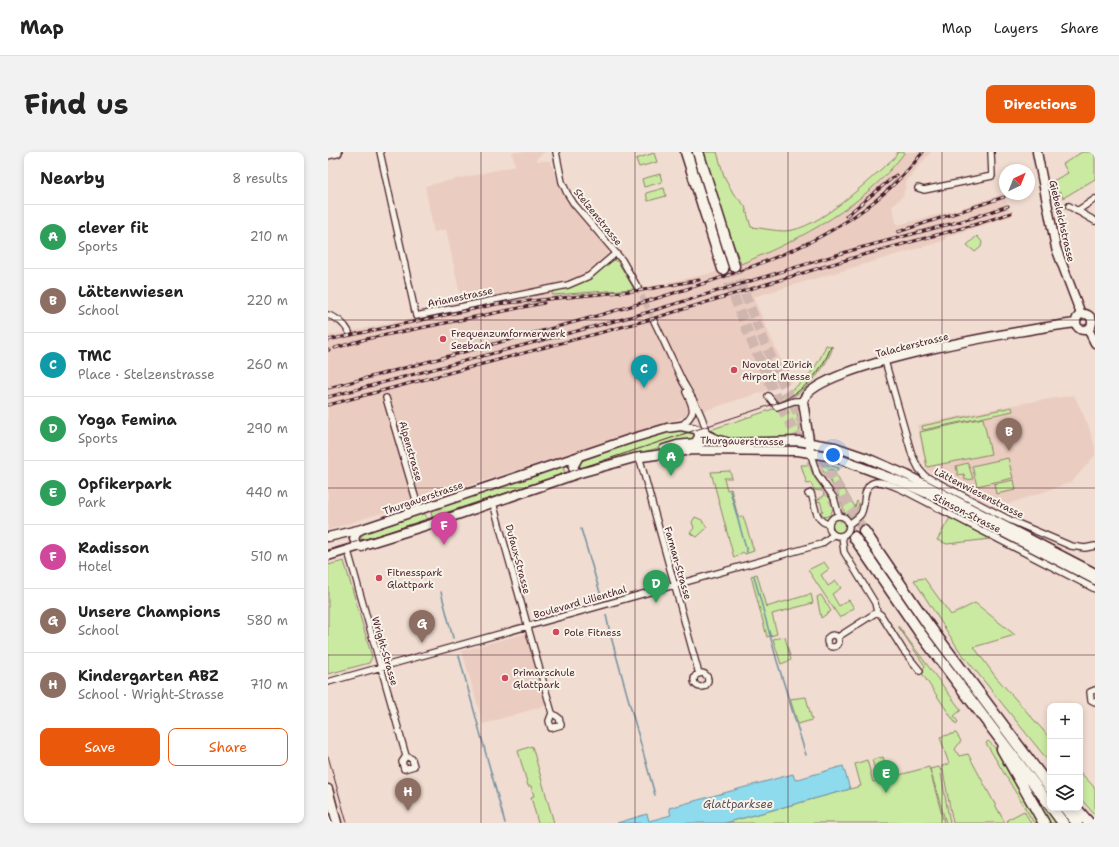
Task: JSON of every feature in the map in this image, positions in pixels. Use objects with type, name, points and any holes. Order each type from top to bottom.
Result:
[{"type":"highway","points":[[686,152],[723,269]]},
{"type":"highway","points":[[698,152],[734,266]]},
{"type":"highway","points":[[864,531],[929,626],[1047,784]]},
{"type":"highway","points":[[854,537],[911,621],[1047,801]]},
{"type":"highway","points":[[1006,727],[1048,775]]},
{"type":"highway","points":[[994,731],[1006,758],[1044,823]]},
{"type":"highway","points":[[1054,811],[1063,823]]},
{"type":"highway","points":[[1068,811],[1077,823]]},
{"type":"highway","points":[[1079,811],[1089,823]]},
{"type":"main road","points":[[328,154],[337,152]]},
{"type":"main road","name":"Giebeleichstrasse","points":[[1037,152],[1052,209],[1058,255],[1081,314]]},
{"type":"main road","points":[[1081,314],[1089,315],[1094,319],[1092,325],[1088,329],[1081,329],[1076,323],[1081,314]]},
{"type":"main road","name":"Talackerstrasse","points":[[803,401],[806,395],[824,381],[885,361],[1008,332],[1076,323]]},
{"type":"main road","points":[[1088,329],[1095,343]]},
{"type":"main road","points":[[803,401],[810,452]]},
{"type":"main road","name":"Thurgauerstrasse","points":[[328,537],[362,529],[579,456],[660,430],[681,426],[698,430],[721,442],[731,444],[809,442],[848,452],[894,470],[1095,573]]},
{"type":"main road","points":[[656,453],[677,445],[695,442],[699,438],[698,430]]},
{"type":"main road","name":"Thurgauerstrasse","points":[[328,556],[362,547],[580,473],[639,456],[693,450],[810,452],[847,461],[906,484],[1095,580]]},
{"type":"main road","points":[[579,456],[573,467],[574,470],[580,473]]},
{"type":"main road","points":[[362,529],[354,537],[356,543],[362,547]]},
{"type":"main road","points":[[328,789],[337,823]]},
{"type":"street","name":"Arianestrasse","points":[[380,152],[416,316],[568,285],[589,276],[616,253]]},
{"type":"street","name":"Stelzenstrasse","points":[[556,152],[562,182],[567,194],[616,253],[627,268],[638,288]]},
{"type":"street","points":[[918,188],[924,190],[992,176],[992,152]]},
{"type":"street","points":[[1077,211],[1095,199]]},
{"type":"street","points":[[1068,206],[1095,221]]},
{"type":"street","points":[[328,315],[343,322],[349,332]]},
{"type":"street","points":[[654,321],[684,384],[693,410],[690,419],[681,426]]},
{"type":"street","name":"Lättenwiesenstrasse","points":[[885,361],[912,455],[919,469],[925,476],[1010,520],[1071,546],[1085,548],[1095,547]]},
{"type":"street","points":[[684,384],[694,400],[706,434]]},
{"type":"street","points":[[768,396],[777,407],[794,401],[803,401]]},
{"type":"street","name":"Alpenstrasse","points":[[386,398],[419,510]]},
{"type":"street","name":"Thurgauerstrasse","points":[[671,448],[697,446],[705,440],[706,434]]},
{"type":"street","points":[[810,452],[817,474],[834,498],[839,516]]},
{"type":"street","name":"Farman-Strasse","points":[[639,456],[699,674]]},
{"type":"street","name":"Stinson-Strasse","points":[[849,524],[857,518],[863,510],[870,484],[881,481],[903,490],[1095,589]]},
{"type":"street","points":[[808,494],[811,493],[818,519],[829,524]]},
{"type":"street","name":"Dufaux-Strasse","points":[[493,503],[552,713]]},
{"type":"street","points":[[839,516],[845,518],[849,524],[848,532],[842,536],[833,535],[829,528],[829,524],[833,518],[839,516]]},
{"type":"street","name":"Boulevard Lilienthal","points":[[328,682],[821,544],[833,535]]},
{"type":"street","points":[[842,536],[844,551],[875,603],[877,612],[881,615],[903,650],[920,671]]},
{"type":"street","name":"Wright-Strasse","points":[[348,551],[406,756]]},
{"type":"street","points":[[838,637],[877,612]]},
{"type":"street","points":[[1095,690],[1090,692],[1089,696],[1091,700],[1095,702]]},
{"type":"shaded area","points":[[512,152],[545,152],[537,158],[537,161],[550,161],[566,200],[608,249],[608,254],[580,277],[568,282],[462,304],[446,229],[434,232],[425,186],[515,166]]},
{"type":"shaded area","points":[[905,152],[931,152],[907,180],[903,196],[892,206],[897,225],[952,211],[999,195],[999,200],[1005,200],[1012,216],[946,237],[946,240],[753,297],[791,383],[328,530],[328,336],[551,291],[553,295],[642,288],[712,273],[742,264],[795,240],[843,211],[887,175]]},
{"type":"shaded area","points":[[1074,395],[1088,425],[1095,447],[1095,455],[1072,482],[1008,504],[927,470],[917,425],[1013,405]]},
{"type":"shaded area","name":"Primarschule Glattpark","points":[[527,633],[547,705],[483,724],[462,651]]},
{"type":"green space","points":[[704,152],[717,152],[724,176],[733,193],[745,206],[751,227],[785,231],[813,222],[828,213],[857,191],[894,158],[898,152],[905,152],[871,189],[852,204],[810,231],[741,264],[724,219]]},
{"type":"green space","points":[[1082,152],[1095,152],[1095,179],[1063,198],[1061,192],[1052,196],[1049,183],[1068,173],[1063,164]]},
{"type":"green space","points":[[654,153],[657,162],[639,167],[636,159]]},
{"type":"green space","points":[[660,174],[662,182],[644,187],[642,179]]},
{"type":"green space","points":[[664,188],[666,196],[648,201],[646,193]]},
{"type":"green space","points":[[977,236],[982,242],[981,247],[975,252],[967,245]]},
{"type":"green space","points":[[614,260],[618,262],[634,289],[553,295],[551,291],[578,284]]},
{"type":"green space","points":[[826,345],[833,347],[824,366],[812,381],[797,394],[780,404],[774,399],[792,390],[806,378],[822,355]]},
{"type":"green space","points":[[796,405],[800,433],[797,437],[752,440],[730,438],[719,435],[710,430],[773,409],[779,410]]},
{"type":"green space","points":[[1012,407],[1013,411],[923,430],[922,426]]},
{"type":"green space","points":[[983,418],[991,454],[927,467],[920,432]]},
{"type":"green space","points":[[682,429],[695,432],[696,439],[652,449],[581,470],[579,462],[581,461],[654,434]]},
{"type":"green space","points":[[1008,458],[1013,478],[977,486],[972,466]]},
{"type":"green space","points":[[968,463],[973,479],[965,480],[964,474],[958,475],[956,466]]},
{"type":"green space","points":[[562,465],[566,476],[433,520],[430,509]]},
{"type":"green space","points":[[801,465],[809,465],[816,480],[829,496],[833,505],[830,515],[825,517],[820,512],[823,511],[820,501],[817,502],[817,500],[824,496],[823,491],[814,490],[811,483],[807,484]]},
{"type":"green space","points":[[820,465],[828,465],[839,468],[835,473],[855,507],[857,501],[859,504],[855,513],[851,516],[845,514],[837,491]]},
{"type":"green space","points":[[730,471],[732,478],[724,478],[727,490],[731,489],[738,517],[743,516],[754,551],[745,554],[743,552],[734,558],[711,472]]},
{"type":"green space","points":[[1014,480],[1016,490],[996,494],[994,484]]},
{"type":"green space","points":[[424,511],[428,522],[363,544],[360,534],[393,524]]},
{"type":"green space","points":[[695,517],[702,520],[707,528],[697,537],[690,533],[694,528],[692,522]]},
{"type":"green space","points":[[839,518],[846,523],[847,526],[842,533],[839,534],[832,529],[831,526],[836,519]]},
{"type":"green space","points":[[950,518],[990,539],[947,544],[937,540]]},
{"type":"green space","points":[[344,561],[372,657],[369,663],[328,674],[328,565]]},
{"type":"green space","points":[[824,562],[829,569],[821,575],[828,586],[836,581],[841,588],[832,594],[839,606],[849,600],[854,608],[840,618],[808,570]]},
{"type":"green space","points":[[757,574],[766,607],[811,594],[813,603],[772,614],[777,634],[767,637],[751,576]]},
{"type":"green space","points":[[924,578],[951,615],[975,603],[1015,635],[974,647],[995,676],[1047,735],[1047,759],[959,650],[914,580]]},
{"type":"green space","points":[[821,595],[831,611],[821,618],[817,597]]},
{"type":"green space","points":[[898,626],[961,710],[954,716],[958,722],[956,724],[921,672],[925,666]]},
{"type":"green space","points":[[785,637],[791,660],[781,664],[773,639]]},
{"type":"green space","points":[[806,697],[812,720],[798,724],[790,699]]},
{"type":"green space","points":[[956,733],[961,741],[955,749],[959,756],[968,754],[1005,823],[953,823],[942,766],[949,764],[940,737]]},
{"type":"green space","points":[[988,741],[1008,767],[1039,823],[1034,823],[986,743]]},
{"type":"green space","points":[[532,746],[554,823],[538,823],[531,797],[534,796],[531,786],[528,786],[518,751]]},
{"type":"green space","points":[[883,757],[889,776],[878,779],[872,760]]},
{"type":"green space","points":[[867,760],[873,782],[929,767],[944,823],[725,823],[861,786],[855,764]]},
{"type":"green space","points":[[939,767],[950,823],[946,823],[930,769]]},
{"type":"green space","points":[[1083,775],[1095,788],[1095,815],[1083,801]]},
{"type":"green space","points":[[1030,788],[1057,823],[1049,823]]},
{"type":"green space","points":[[1024,811],[1031,823],[1008,823],[1007,820]]},
{"type":"water","name":"Glattparksee","points":[[843,766],[850,789],[725,823],[617,823],[647,814],[649,821],[671,815],[669,808],[793,774],[795,780]]},
{"type":"waterway","points":[[730,491],[747,552]]},
{"type":"waterway","points":[[581,529],[601,596]]},
{"type":"waterway","points":[[754,576],[777,661],[806,755]]},
{"type":"waterway","points":[[441,592],[453,638]]},
{"type":"waterway","points":[[606,615],[655,795]]},
{"type":"waterway","points":[[459,656],[505,823]]},
{"type":"tunnel","points":[[1056,209],[1069,206]]},
{"type":"tunnel","points":[[734,266],[777,372],[819,454],[864,531]]},
{"type":"tunnel","points":[[723,269],[753,345],[782,409],[854,537]]},
{"type":"tunnel","points":[[638,288],[654,321]]},
{"type":"tunnel","points":[[349,332],[356,347]]},
{"type":"tram line","points":[[328,550],[379,535],[780,402],[789,398],[811,380],[823,365],[831,347]]},
{"type":"tram line","points":[[328,756],[347,823]]},
{"type":"railway","points":[[328,388],[604,314],[693,287],[758,265],[789,252],[848,220],[875,201],[900,178],[923,152]]},
{"type":"railway","points":[[846,216],[896,175]]},
{"type":"railway","points":[[898,232],[999,199]]},
{"type":"railway","points":[[328,397],[645,313],[856,249],[969,219],[1008,206]]},
{"type":"railway","points":[[328,405],[648,320],[859,256],[977,224],[1011,213]]},
{"type":"railway","points":[[328,340],[497,304],[643,290],[699,280]]},
{"type":"railway","points":[[335,348],[366,339],[544,303]]},
{"type":"place","name":"Frequenzumformerwerk Seebach","points":[[443,339]]},
{"type":"place","name":"Novotel Zürich Airport Messe","points":[[734,370]]},
{"type":"place","name":"TMC","points":[[644,388]]},
{"type":"place","name":"Lättenwiesen","points":[[1009,451]]},
{"type":"place","name":"clever fit","points":[[671,476]]},
{"type":"place","name":"Radisson","points":[[444,545]]},
{"type":"place","name":"Fitnesspark Glattpark","points":[[379,578]]},
{"type":"place","name":"Yoga Femina","points":[[656,603]]},
{"type":"place","name":"Pole Fitness","points":[[556,632]]},
{"type":"place","name":"Unsere Champions","points":[[422,643]]},
{"type":"place","name":"Primarschule Glattpark","points":[[505,678]]},
{"type":"place","name":"Opfikerpark","points":[[886,793]]},
{"type":"place","name":"Kindergarten ABZ","points":[[408,811]]}]
